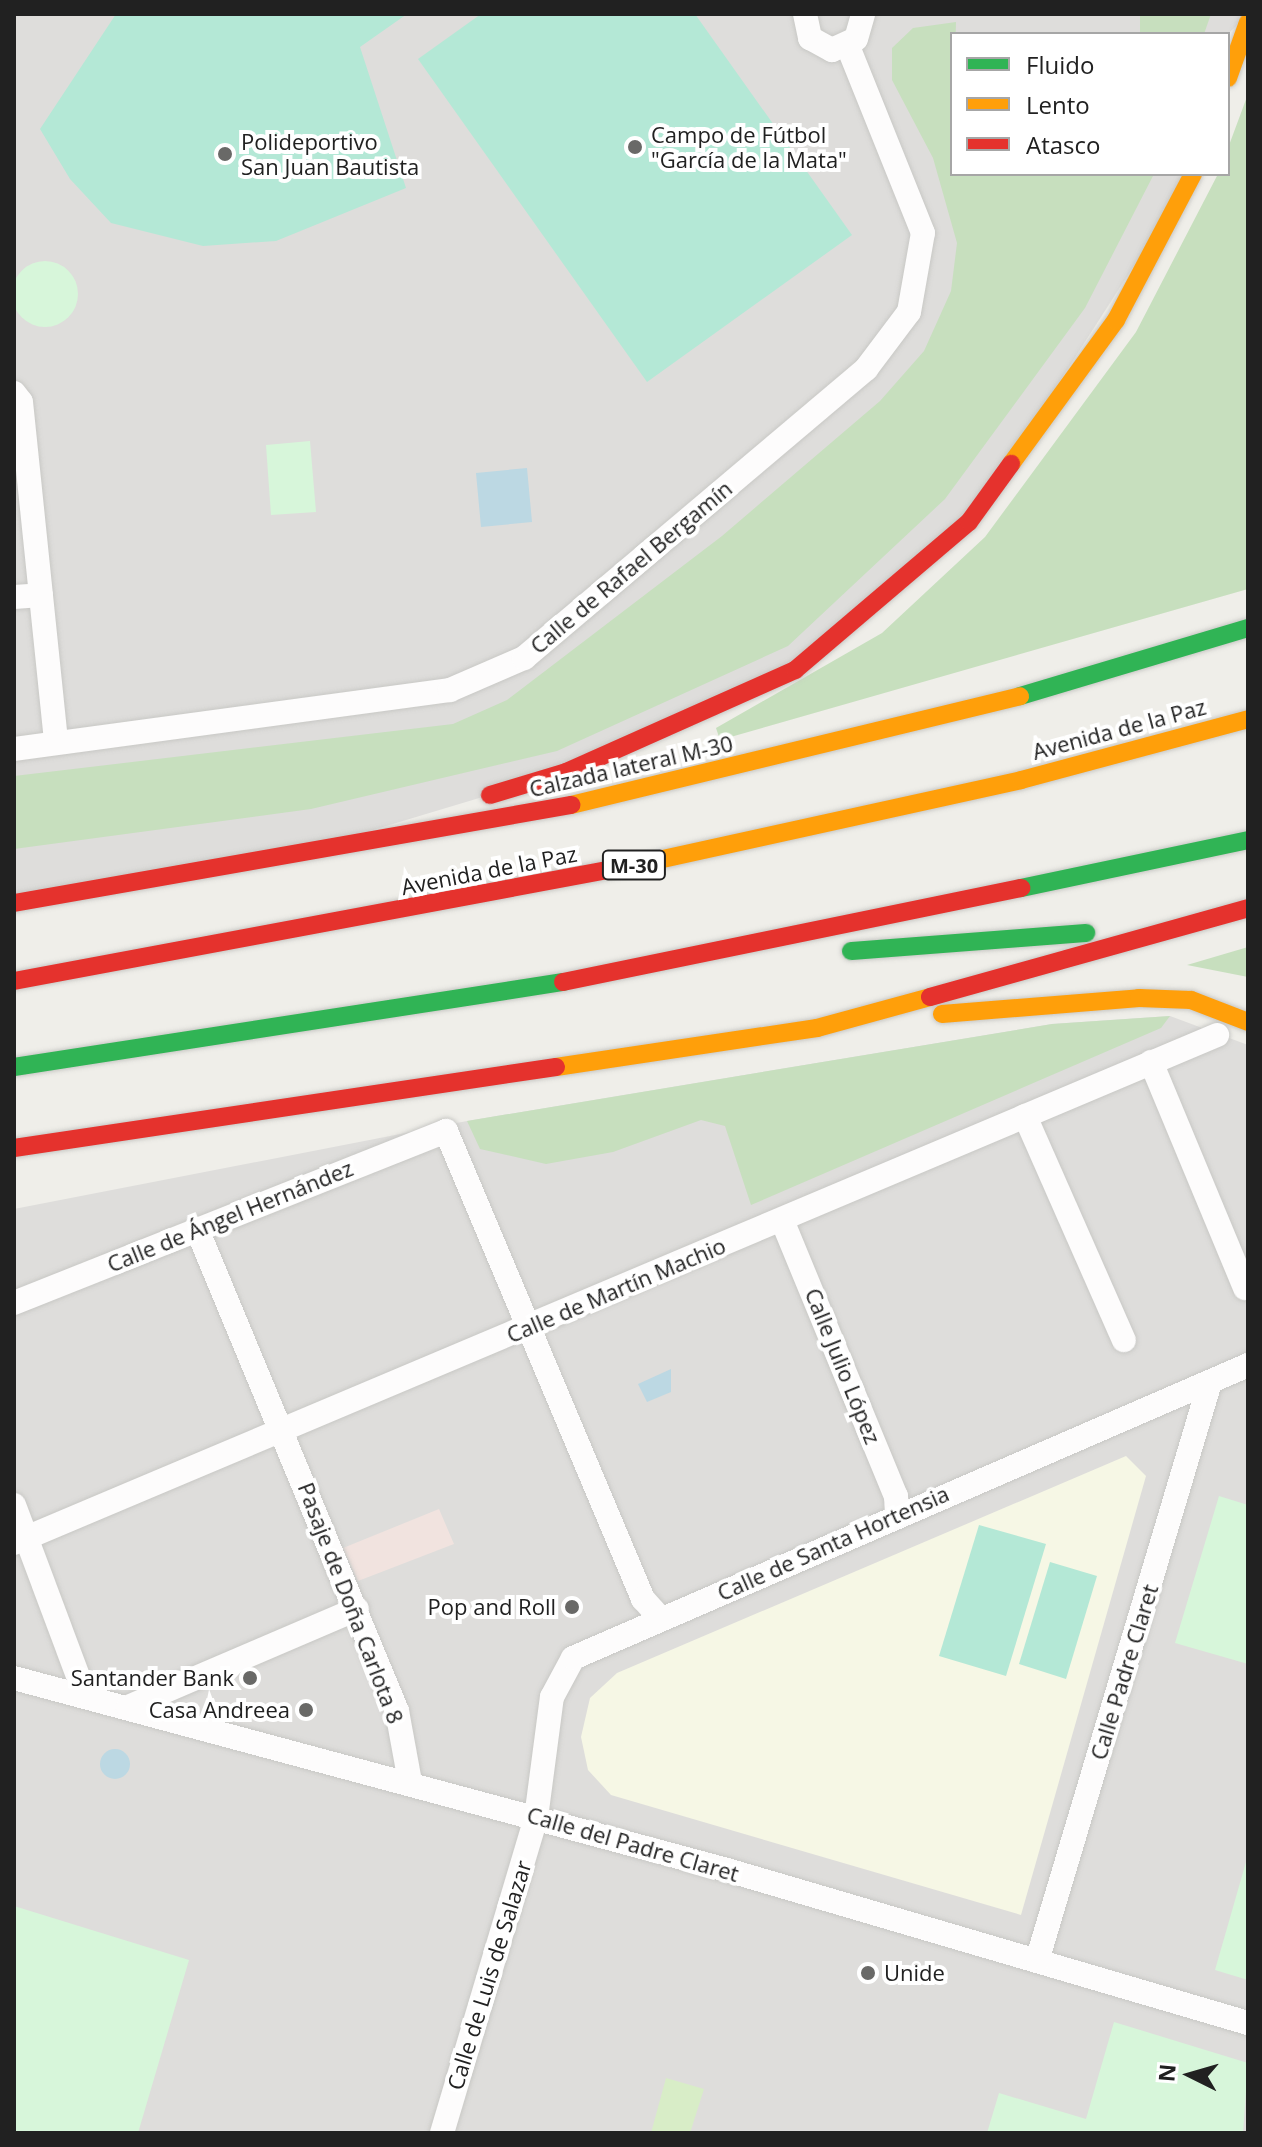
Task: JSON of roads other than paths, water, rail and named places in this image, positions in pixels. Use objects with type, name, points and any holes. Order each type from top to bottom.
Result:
[{"type":"highway","points":[[1230,72],[1248,22]]},
{"type":"highway","points":[[313,848],[566,772],[795,670],[969,522],[1116,320],[1192,176]]},
{"type":"highway","name":"Calzada lateral M-30","points":[[14,903],[313,848],[477,825],[916,725],[1248,628]]},
{"type":"highway","name":"Avenida de la Paz","points":[[14,981],[564,881],[1021,780],[1248,719]]},
{"type":"highway","points":[[578,980],[1248,840]]},
{"type":"highway","points":[[822,954],[1070,936],[1248,907]]},
{"type":"highway","points":[[817,1028],[1248,907]]},
{"type":"highway","points":[[14,1067],[578,980],[792,957]]},
{"type":"highway","points":[[943,1014],[1034,992],[1137,982],[1182,981],[1248,999]]},
{"type":"highway","points":[[14,1148],[817,1028],[943,1014],[1139,998],[1191,1000],[1248,1022]]},
{"type":"street","points":[[805,14],[818,45],[848,46],[870,18]]},
{"type":"street","name":"Calle de Rafael Bergamín","points":[[14,749],[450,690],[524,658],[866,369],[909,312],[923,233],[848,46]]},
{"type":"street","points":[[14,393],[21,402],[56,741]]},
{"type":"street","points":[[14,597],[41,595]]},
{"type":"street","name":"Calle de Martín Machio","points":[[20,1540],[1217,1035]]},
{"type":"street","points":[[1151,1062],[1245,1288]]},
{"type":"street","points":[[1025,1116],[1124,1340]]},
{"type":"street","name":"Calle de Ángel Hernández","points":[[14,1303],[446,1131],[531,1326]]},
{"type":"street","name":"Calle Julio López","points":[[782,1220],[896,1496],[897,1514]]},
{"type":"street","name":"Pasaje de Doña Carlota 8","points":[[197,1229],[397,1711],[410,1782]]},
{"type":"street","points":[[531,1326],[643,1599],[661,1619]]},
{"type":"street","name":"Calle de Santa Hortensia","points":[[536,1818],[546,1719],[560,1676],[588,1649],[1248,1365]]},
{"type":"street","name":"Calle Padre Claret","points":[[1037,1961],[1210,1382]]},
{"type":"street","points":[[14,1505],[20,1540],[70,1646],[85,1695]]},
{"type":"street","points":[[128,1707],[357,1609]]},
{"type":"street","name":"Calle del Padre Claret","points":[[14,1678],[410,1782],[1248,2023]]},
{"type":"street","name":"Calle de Luis de Salazar","points":[[442,2133],[536,1818]]},
{"type":"water","points":[[527,468],[532,522],[481,527],[476,473]]},
{"type":"water","points":[[671,1369],[671,1392],[647,1402],[638,1384]]},
{"type":"water","points":[[115,1749],[126,1753],[130,1764],[126,1775],[115,1779],[104,1775],[100,1764],[104,1753]]},
{"type":"place","name":"Campo de Fútbol \"García de la Mata\"","points":[[635,147]]},
{"type":"place","name":"Polideportivo San Juan Bautista","points":[[225,154]]},
{"type":"place","name":"Pop and Roll","points":[[572,1607]]},
{"type":"place","name":"Santander Bank","points":[[250,1678]]},
{"type":"place","name":"Casa Andreea","points":[[306,1710]]},
{"type":"place","name":"Unide","points":[[868,1973]]}]
